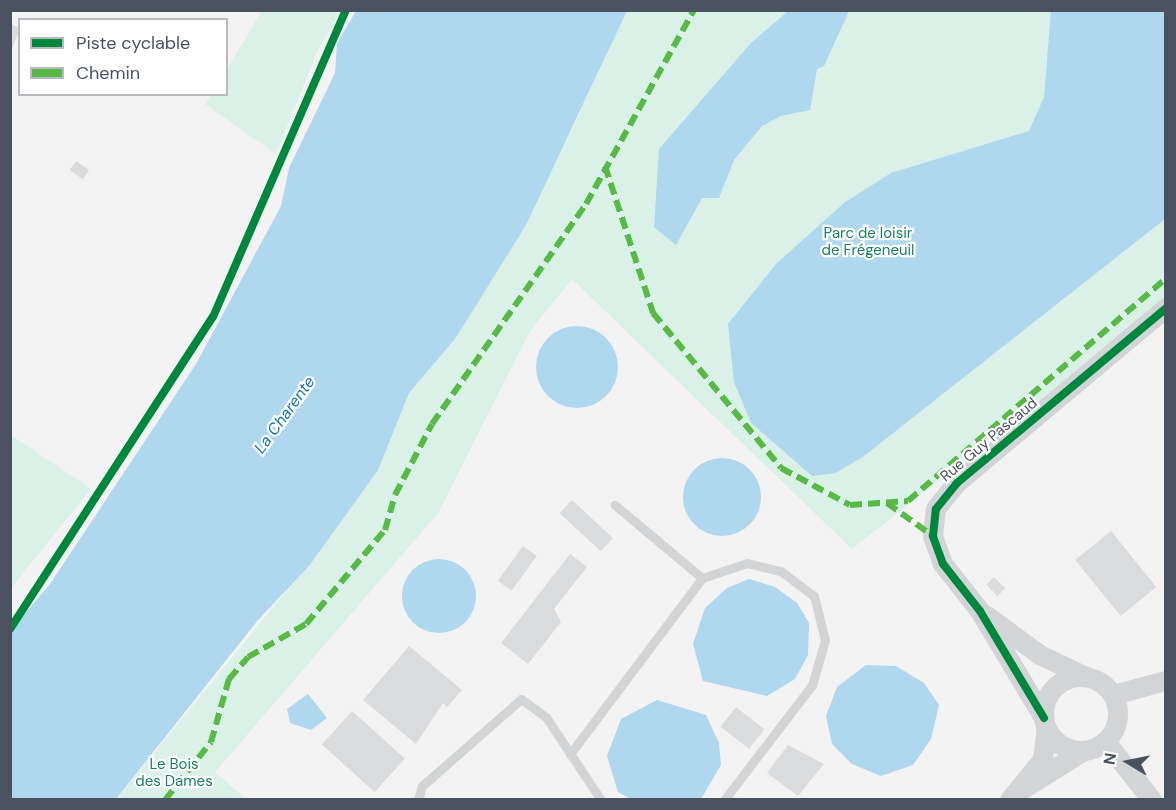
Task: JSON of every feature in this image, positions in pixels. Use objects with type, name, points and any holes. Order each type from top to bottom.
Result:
[{"type":"street","name":"Rue Guy Pascaud","points":[[1046,724],[980,611],[936,549],[936,509],[957,483],[1166,308]]},
{"type":"street","name":"Rue Guy Pascaud","points":[[980,611],[1040,655],[1086,677]]},
{"type":"street","points":[[1086,677],[1114,695],[1119,715],[1106,742],[1084,751],[1015,795],[1043,760],[1046,724],[1054,688],[1086,677]]},
{"type":"street","points":[[1114,695],[1166,681]]},
{"type":"street","points":[[1046,724],[1061,745],[1084,751]]},
{"type":"street","points":[[1106,742],[1152,800]]},
{"type":"lane","points":[[615,505],[702,578]]},
{"type":"lane","points":[[570,754],[702,578],[747,563],[782,572],[814,596],[825,640],[812,685],[724,800]]},
{"type":"lane","points":[[418,800],[422,786],[521,699],[546,717],[601,800]]},
{"type":"green space","points":[[262,11],[341,11],[318,50],[276,154],[205,104],[210,96],[228,96],[228,67]]},
{"type":"green space","name":"Parc de loisir de Frégeneuil","points":[[627,11],[1165,11],[1165,303],[852,549],[572,279],[530,331],[439,512],[215,772],[246,799],[116,800],[287,590],[385,451],[409,393],[455,339],[567,140]]},
{"type":"green space","points":[[11,435],[91,489],[11,588]]},
{"type":"water","name":"La Charente","points":[[356,11],[627,11],[526,225],[455,339],[409,393],[378,470],[309,566],[258,620],[116,799],[11,799],[11,630],[50,584],[196,364],[281,206],[289,168],[335,73],[337,43]]},
{"type":"water","points":[[788,11],[849,11],[824,66],[817,69],[810,110],[781,116],[762,126],[734,160],[719,198],[702,198],[676,245],[654,227],[659,149],[751,43]]},
{"type":"water","points":[[1051,11],[1165,11],[1165,219],[864,456],[836,473],[812,476],[751,423],[734,382],[728,324],[776,264],[844,203],[891,173],[1029,131],[1044,97]]},
{"type":"water","points":[[577,326],[593,329],[606,338],[615,351],[618,367],[615,383],[606,396],[593,405],[577,408],[561,405],[548,396],[539,383],[536,367],[539,351],[548,338],[561,329]]},
{"type":"water","points":[[714,458],[730,458],[744,464],[755,475],[761,489],[761,505],[755,519],[744,530],[730,536],[714,536],[700,530],[689,519],[683,505],[683,489],[689,475],[700,464]]},
{"type":"water","points":[[439,559],[453,562],[465,570],[473,582],[476,596],[473,610],[465,622],[453,630],[439,633],[425,630],[413,622],[405,610],[402,596],[405,582],[413,570],[425,562]]},
{"type":"water","points":[[749,579],[775,587],[797,603],[809,623],[808,655],[795,679],[767,696],[703,681],[693,644],[705,608],[727,588]]},
{"type":"water","points":[[866,665],[896,666],[924,683],[939,705],[931,739],[913,765],[881,776],[852,764],[832,744],[826,716],[837,687]]},
{"type":"water","points":[[308,694],[327,718],[311,730],[290,723],[287,709]]},
{"type":"water","points":[[657,700],[706,715],[719,743],[721,765],[701,799],[631,799],[618,792],[607,756],[621,719]]},
{"type":"building","points":[[10,23],[18,28],[18,34],[10,54]]},
{"type":"building","points":[[76,161],[89,170],[83,179],[70,170]]},
{"type":"building","points":[[572,500],[613,538],[601,551],[560,513]]},
{"type":"building","points":[[1111,531],[1156,587],[1121,616],[1075,560]]},
{"type":"building","points":[[523,546],[537,556],[511,591],[498,581]]},
{"type":"building","points":[[570,554],[587,567],[554,609],[561,622],[528,664],[501,643]]},
{"type":"building","points":[[994,577],[1005,588],[998,596],[986,585]]},
{"type":"building","points":[[409,646],[462,690],[447,707],[443,703],[416,744],[363,700]]},
{"type":"building","points":[[736,707],[764,729],[749,749],[721,727]]},
{"type":"building","points":[[352,711],[405,759],[375,792],[322,744]]},
{"type":"building","points":[[788,745],[824,764],[798,796],[767,773]]},
{"type":"marked path","points":[[165,800],[211,742],[229,679],[248,657],[306,624],[385,530],[395,495],[432,424],[586,204],[694,10]]},
{"type":"marked path","points":[[605,166],[653,313],[781,468],[850,505],[908,501],[1166,278]]},
{"type":"marked path","points":[[887,503],[933,536]]},
{"type":"cycle path","points":[[10,629],[213,317],[346,10]]},
{"type":"cycle path","points":[[1044,718],[980,611],[943,564],[933,536],[936,509],[957,483],[1166,308]]},
{"type":"park label","name":"Le Bois des Dames","points":[[174,772]]}]
